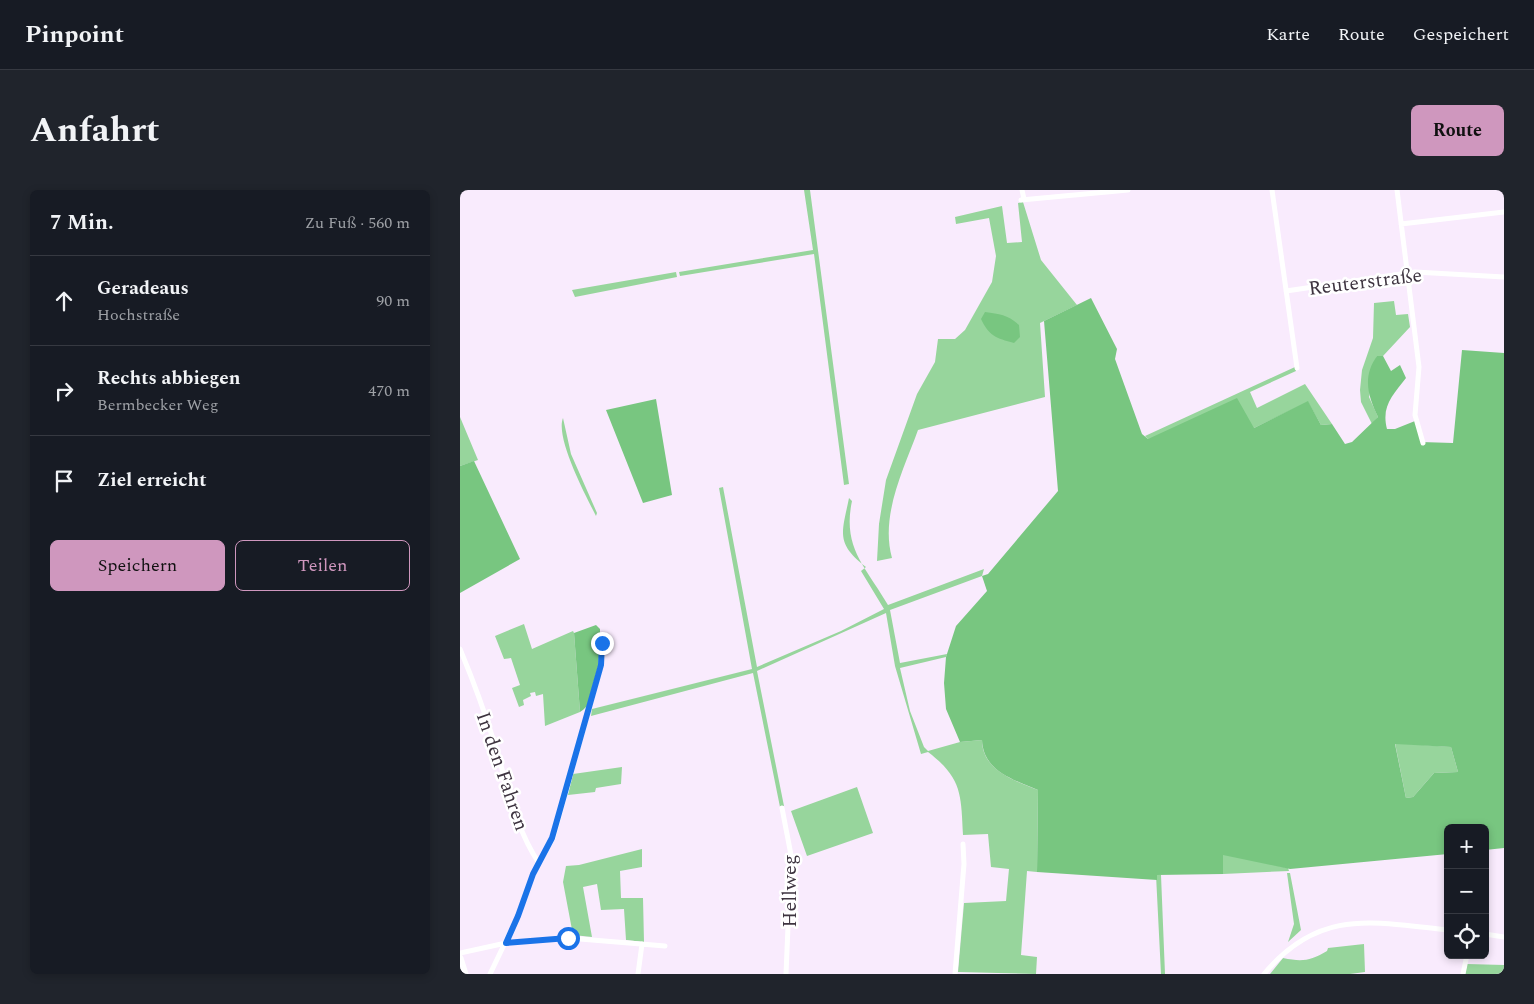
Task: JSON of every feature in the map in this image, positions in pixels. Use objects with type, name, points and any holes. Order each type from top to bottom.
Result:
[{"type":"main road","points":[[460,958],[464,974]]},
{"type":"street","points":[[1022,190],[1022,199],[1128,190]]},
{"type":"street","points":[[1272,190],[1297,368]]},
{"type":"street","points":[[1397,190],[1419,367],[1415,415],[1423,443]]},
{"type":"street","points":[[1401,224],[1504,210]]},
{"type":"street","name":"Reuterstraße","points":[[1286,291],[1408,273],[1504,277]]},
{"type":"street","points":[[490,974],[506,943],[558,822],[601,665],[602,643]]},
{"type":"street","name":"In den Fahren","points":[[460,649],[495,744],[521,825],[532,853],[539,863]]},
{"type":"street","name":"Hellweg","points":[[782,808],[791,855],[786,974]]},
{"type":"street","points":[[955,974],[964,864],[963,844]]},
{"type":"street","points":[[1264,974],[1294,943],[1329,928],[1363,923],[1444,930]]},
{"type":"street","points":[[1489,935],[1504,937]]},
{"type":"street","points":[[460,953],[506,943],[568,938],[665,946]]},
{"type":"street","points":[[638,974],[642,944]]},
{"type":"street","points":[[1463,974],[1466,959]]},
{"type":"green space","points":[[804,190],[810,190],[849,484],[844,485],[814,254],[680,276],[679,272],[813,250]]},
{"type":"green space","points":[[1023,202],[1041,260],[1077,305],[1040,323],[1045,397],[918,430],[900,476],[891,509],[889,542],[892,558],[877,561],[879,524],[886,480],[917,394],[935,362],[938,339],[955,339],[965,330],[992,282],[996,256],[989,218],[956,224],[955,217],[1002,206],[1007,243],[1022,242],[1018,203]]},
{"type":"green space","points":[[676,272],[677,277],[575,297],[572,290]]},
{"type":"green space","points":[[1091,298],[1117,349],[1115,359],[1142,434],[1148,439],[1237,398],[1254,428],[1308,401],[1321,425],[1332,424],[1345,444],[1352,442],[1378,417],[1369,394],[1368,379],[1369,371],[1377,356],[1383,356],[1391,371],[1400,365],[1406,378],[1389,401],[1386,414],[1387,429],[1395,429],[1415,421],[1421,442],[1453,443],[1462,350],[1504,353],[1504,848],[1489,850],[1489,824],[1444,824],[1444,854],[1290,869],[1223,855],[1223,874],[1157,875],[1157,880],[1037,872],[1038,790],[1010,778],[994,767],[984,751],[982,740],[960,742],[946,709],[944,683],[946,657],[956,626],[987,591],[982,576],[988,574],[1058,491],[1044,321]],"holes":[[[1395,744],[1451,747],[1458,772],[1434,773],[1413,797],[1406,798]]]},
{"type":"green space","points":[[1394,301],[1396,315],[1408,314],[1410,327],[1383,356],[1377,356],[1369,397],[1378,417],[1372,424],[1361,402],[1362,370],[1373,338],[1374,303]]},
{"type":"green space","points":[[985,312],[995,313],[1011,319],[1019,325],[1020,337],[1014,343],[994,336],[981,319]]},
{"type":"green space","points":[[1295,367],[1296,371],[1250,392],[1257,408],[1305,384],[1332,424],[1321,425],[1308,402],[1254,428],[1148,439],[1145,436]]},
{"type":"green space","points":[[656,399],[672,495],[643,503],[606,410]]},
{"type":"green space","points":[[460,417],[478,460],[460,466]]},
{"type":"green space","points":[[563,418],[571,454],[597,513],[596,516],[567,453],[563,439]]},
{"type":"green space","points":[[474,461],[520,559],[460,593],[460,466]]},
{"type":"green space","points":[[723,487],[757,667],[841,631],[884,609],[861,571],[865,568],[888,605],[984,569],[982,576],[890,610],[900,663],[947,654],[946,657],[900,668],[910,711],[924,747],[928,751],[960,742],[982,740],[983,750],[994,767],[1010,778],[1038,790],[1037,872],[1027,871],[1021,955],[1037,957],[1036,974],[958,972],[964,903],[1006,901],[1009,869],[991,867],[988,834],[963,835],[958,788],[948,770],[939,761],[928,752],[921,754],[895,666],[886,613],[757,671],[784,806],[780,807],[753,673],[591,716],[592,709],[752,669],[719,488]]},
{"type":"green space","points":[[849,498],[852,501],[850,532],[853,545],[862,564],[849,551],[843,537],[844,520]]},
{"type":"green space","points":[[524,624],[532,649],[573,631],[580,712],[545,726],[543,694],[536,696],[535,692],[530,693],[531,696],[523,700],[524,705],[519,707],[512,688],[520,685],[511,658],[504,659],[495,636]]},
{"type":"green space","points":[[596,625],[600,629],[600,649],[595,687],[586,707],[580,712],[574,633]]},
{"type":"green space","points":[[1395,743],[1451,747],[1458,772],[1434,773],[1413,797],[1406,798]]},
{"type":"green space","points":[[622,767],[621,784],[596,788],[595,792],[568,795],[573,774]]},
{"type":"green space","points":[[857,787],[873,833],[807,856],[791,811]]},
{"type":"green space","points":[[642,849],[642,867],[620,871],[621,898],[643,898],[644,942],[626,940],[624,909],[601,910],[597,884],[583,887],[592,937],[573,935],[563,882],[566,866],[579,865]]},
{"type":"green space","points":[[1223,854],[1288,868],[1289,871],[1223,874]]},
{"type":"green space","points":[[1287,873],[1290,873],[1301,930],[1288,942],[1294,924]]},
{"type":"green space","points":[[1156,875],[1161,875],[1165,974],[1161,974]]},
{"type":"green space","points":[[1364,944],[1365,972],[1350,974],[1270,974],[1283,958],[1306,960],[1327,951],[1328,948]]},
{"type":"green space","points":[[1467,964],[1504,965],[1504,974],[1465,974]]},
{"type":"route","points":[[568,938],[506,943],[533,874],[552,838],[558,822],[601,665],[602,643]]}]
